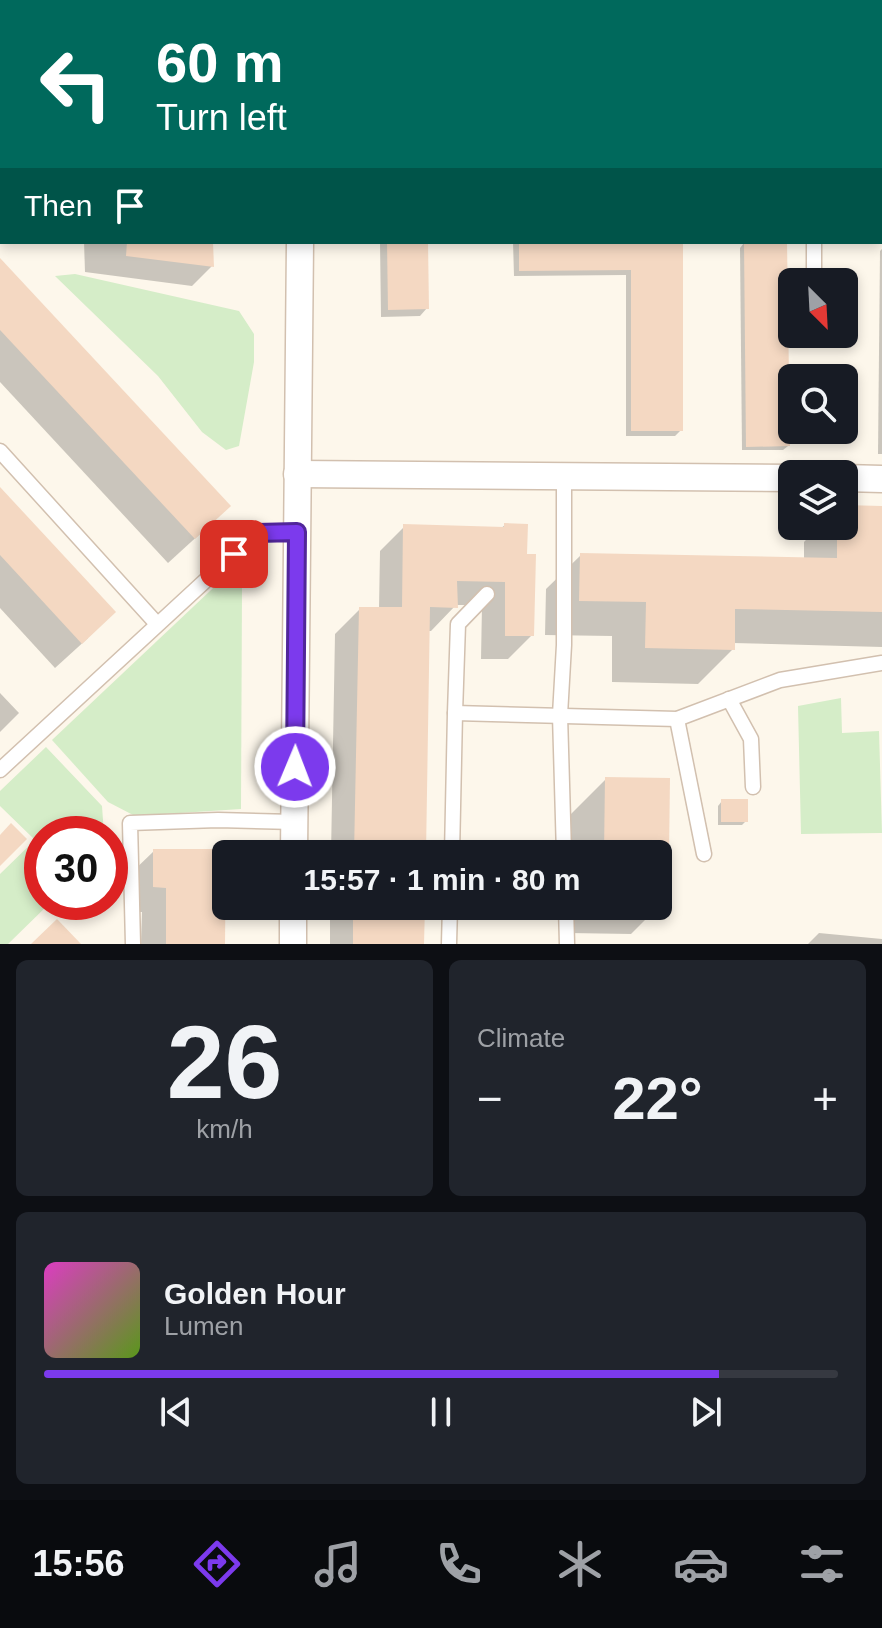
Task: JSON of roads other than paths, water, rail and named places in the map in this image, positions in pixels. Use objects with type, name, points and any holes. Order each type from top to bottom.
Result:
[{"type":"street","points":[[294,840],[300,244]]},
{"type":"street","points":[[297,474],[778,478]]},
{"type":"street","points":[[858,478],[882,479]]},
{"type":"street","points":[[293,920],[293,944]]},
{"type":"lane","points":[[814,244],[814,268]]},
{"type":"lane","points":[[0,451],[157,624]]},
{"type":"lane","points":[[564,476],[564,645],[560,715],[564,840]]},
{"type":"lane","points":[[0,770],[257,533],[297,532]]},
{"type":"lane","points":[[452,840],[458,624],[487,594]]},
{"type":"lane","points":[[455,713],[677,719],[780,680],[882,663]]},
{"type":"lane","points":[[729,699],[751,739],[753,787]]},
{"type":"lane","points":[[677,719],[704,854]]},
{"type":"lane","points":[[133,944],[130,823],[218,820],[294,822]]},
{"type":"lane","points":[[449,944],[450,920]]},
{"type":"lane","points":[[566,920],[567,944]]}]
